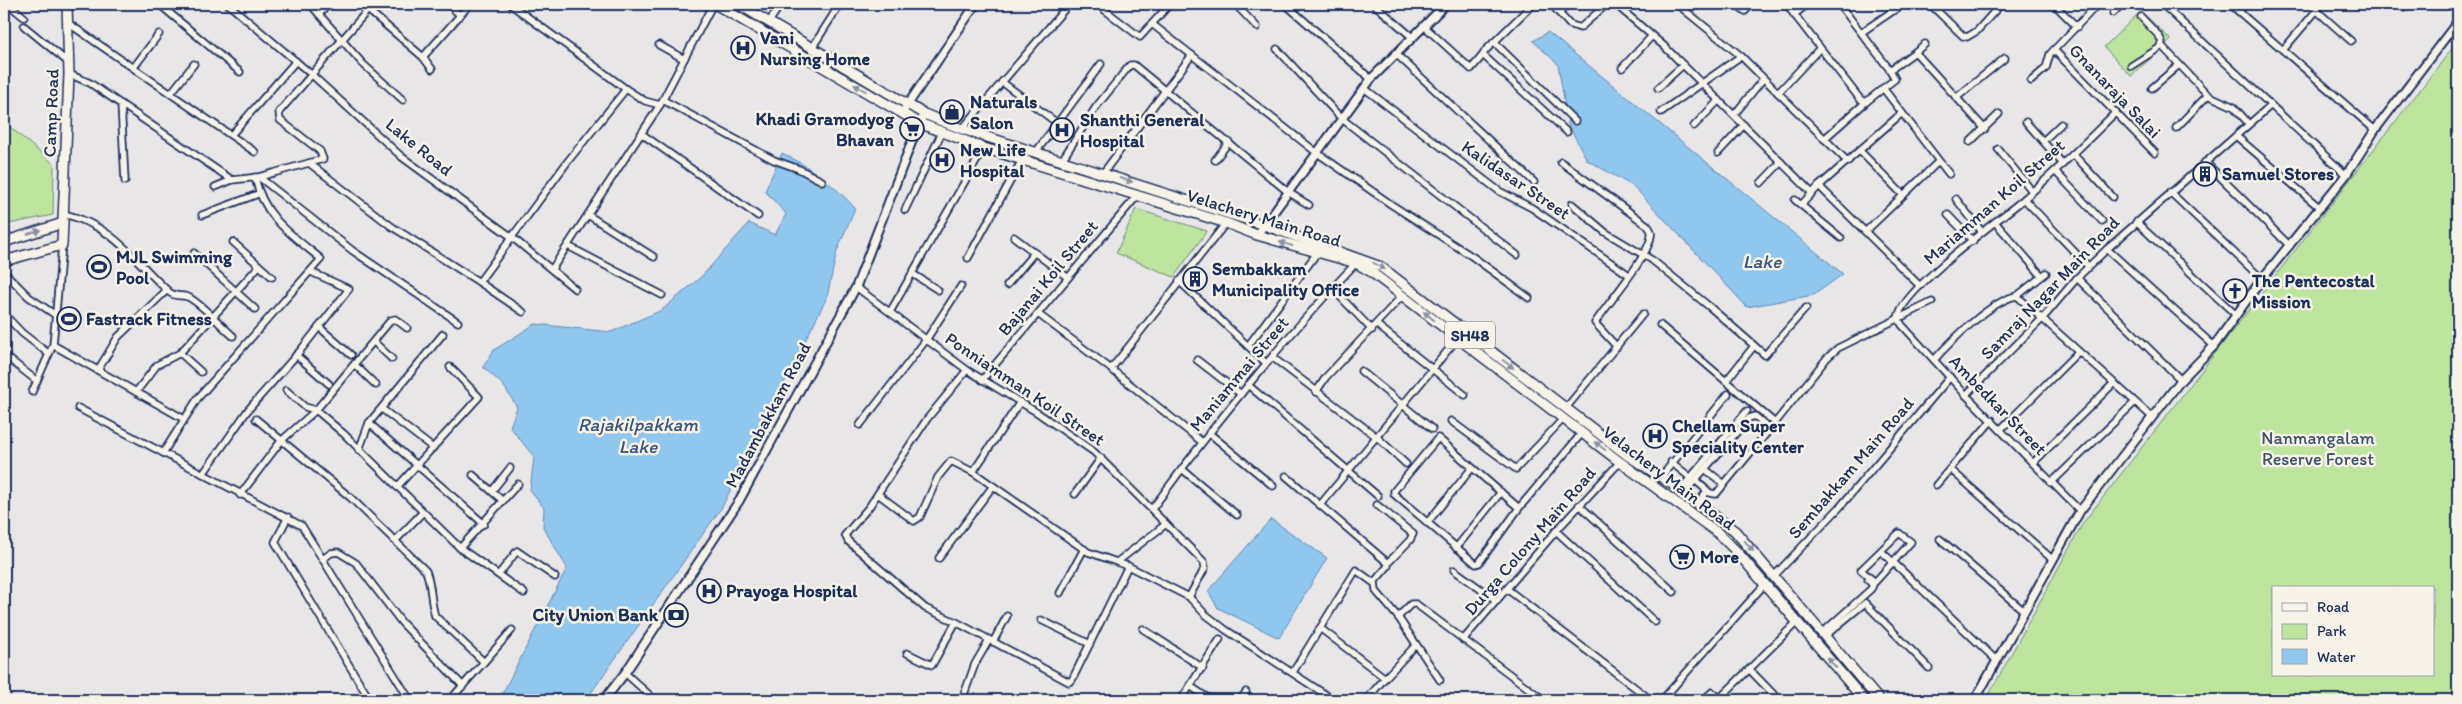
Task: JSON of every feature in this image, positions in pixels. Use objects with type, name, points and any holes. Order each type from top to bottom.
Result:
[{"type":"main road","name":"Camp Road","points":[[62,245],[69,74],[67,4]]},
{"type":"main road","name":"Velachery Main Road","points":[[714,4],[919,123],[984,148],[1356,264],[1404,295],[1563,419],[1718,533],[1798,622],[1864,700]]},
{"type":"main road","name":"Velachery Main Road","points":[[738,4],[924,114],[962,129],[1264,225],[1381,267],[1627,455],[1661,476],[1735,531],[1879,700]]},
{"type":"main road","points":[[4,242],[64,218]]},
{"type":"main road","points":[[4,261],[62,245]]},
{"type":"main road","points":[[1764,585],[1774,576]]},
{"type":"street","points":[[8,4],[24,18]]},
{"type":"street","points":[[159,4],[240,72]]},
{"type":"street","name":"Lake Road","points":[[228,4],[311,74],[402,157],[513,238],[575,289]]},
{"type":"street","points":[[310,4],[363,64],[403,100]]},
{"type":"street","points":[[320,14],[329,4]]},
{"type":"street","points":[[448,4],[460,15]]},
{"type":"street","points":[[423,57],[470,4]]},
{"type":"street","points":[[510,4],[645,101],[662,102],[774,160],[822,181]]},
{"type":"street","points":[[552,269],[662,102],[714,4]]},
{"type":"street","points":[[768,22],[781,4]]},
{"type":"street","points":[[812,48],[840,4]]},
{"type":"street","points":[[902,113],[976,4]]},
{"type":"street","points":[[962,129],[1069,4]]},
{"type":"street","points":[[1097,4],[1138,36],[1144,35],[1170,4]]},
{"type":"street","points":[[1235,4],[1257,27]]},
{"type":"street","points":[[1285,4],[1371,79]]},
{"type":"street","points":[[1374,4],[1412,38]]},
{"type":"street","points":[[1258,235],[1316,152],[1371,79],[1444,4]]},
{"type":"street","points":[[1424,26],[1471,69],[1494,42],[1533,4]]},
{"type":"street","points":[[1551,4],[1572,27],[1580,28],[1607,4]]},
{"type":"street","points":[[1559,14],[1568,4]]},
{"type":"street","points":[[1615,4],[1683,65],[1812,193]]},
{"type":"street","points":[[1676,4],[1740,56],[1848,162]]},
{"type":"street","points":[[1736,4],[1745,10],[1752,4]]},
{"type":"street","points":[[1786,4],[1860,99],[1866,102]]},
{"type":"street","points":[[1794,15],[1808,4]]},
{"type":"street","points":[[1824,139],[1895,79],[1862,32],[1839,4]]},
{"type":"street","points":[[1891,4],[1896,9]]},
{"type":"street","points":[[1862,32],[1903,4]]},
{"type":"street","points":[[1930,4],[1963,36],[1967,37],[1977,31],[2001,4]]},
{"type":"street","points":[[2054,4],[2077,27]]},
{"type":"street","points":[[2031,81],[2046,68],[2047,58],[2098,4]]},
{"type":"street","points":[[2113,13],[2122,4]]},
{"type":"street","points":[[2162,4],[2346,175]]},
{"type":"street","points":[[2230,4],[2375,130]]},
{"type":"street","points":[[2239,11],[2246,4]]},
{"type":"street","points":[[2283,50],[2322,4]]},
{"type":"street","points":[[215,187],[232,180],[257,177],[323,159],[323,156],[278,117],[279,112],[368,10],[423,57],[432,69]]},
{"type":"street","points":[[2316,10],[2351,41]]},
{"type":"street","points":[[2131,66],[2161,45],[2162,39],[2141,17]]},
{"type":"street","points":[[1974,700],[2080,511],[2181,380],[2214,346],[2262,279],[2346,175],[2375,130],[2458,21]]},
{"type":"street","points":[[68,23],[255,152]]},
{"type":"street","points":[[1152,24],[1316,152],[1392,205],[1473,257],[1529,298]]},
{"type":"street","points":[[24,26],[69,63]]},
{"type":"street","points":[[134,67],[159,34]]},
{"type":"street","points":[[1622,68],[1652,36]]},
{"type":"street","points":[[1494,42],[1575,121]]},
{"type":"street","points":[[1890,70],[1925,44]]},
{"type":"street","points":[[659,45],[684,60]]},
{"type":"street","points":[[2161,45],[2208,95],[2234,107],[2249,124]]},
{"type":"street","points":[[1778,93],[1820,48]]},
{"type":"street","points":[[1278,50],[1341,118],[1517,256]]},
{"type":"street","name":"Gnanaraja Salai","points":[[2054,50],[2155,153]]},
{"type":"street","points":[[1915,52],[1985,129]]},
{"type":"street","points":[[1395,53],[1534,182]]},
{"type":"street","points":[[1103,173],[1192,55]]},
{"type":"street","points":[[1483,56],[1567,132]]},
{"type":"street","points":[[1661,112],[1740,56]]},
{"type":"street","points":[[1956,98],[2005,58]]},
{"type":"street","points":[[231,135],[296,61]]},
{"type":"street","points":[[171,93],[194,64]]},
{"type":"street","points":[[1036,152],[1101,64]]},
{"type":"street","points":[[1658,88],[1683,65]]},
{"type":"street","points":[[2152,88],[2179,65]]},
{"type":"street","points":[[1062,160],[1096,107],[1130,66],[1137,66],[1288,192],[1310,204]]},
{"type":"street","points":[[69,74],[90,83],[232,180]]},
{"type":"street","points":[[1734,115],[1763,78]]},
{"type":"street","points":[[1002,82],[1057,123]]},
{"type":"street","name":"Kalidasar Street","points":[[1364,88],[1499,191],[1532,208],[1629,275]]},
{"type":"street","points":[[1883,88],[1949,174]]},
{"type":"street","points":[[479,282],[568,161],[626,89]]},
{"type":"street","points":[[2176,128],[2208,95]]},
{"type":"street","points":[[1694,126],[1719,100]]},
{"type":"street","points":[[121,104],[125,181]]},
{"type":"street","name":"Samraj Nagar Main Road","points":[[1966,395],[2043,318],[2088,266],[2271,105]]},
{"type":"street","name":"Mariamman Koil Street","points":[[1898,318],[1902,305],[1920,286],[2056,171],[2116,112]]},
{"type":"street","points":[[1801,205],[1819,186],[1902,113]]},
{"type":"street","name":"Madambakkam Road","points":[[604,700],[625,673],[739,500],[856,287],[924,114]]},
{"type":"street","points":[[1970,142],[1999,114]]},
{"type":"street","points":[[2026,122],[2063,164]]},
{"type":"street","points":[[2043,141],[2061,124]]},
{"type":"street","points":[[1718,153],[1744,125]]},
{"type":"street","points":[[905,210],[942,132]]},
{"type":"street","points":[[642,134],[668,155],[715,184],[758,216]]},
{"type":"street","points":[[2236,136],[2320,208]]},
{"type":"street","points":[[1214,160],[1229,142]]},
{"type":"street","points":[[890,312],[984,148]]},
{"type":"street","points":[[1998,149],[2032,191]]},
{"type":"street","points":[[1860,151],[1903,195]]},
{"type":"street","points":[[2073,154],[2113,197]]},
{"type":"street","points":[[968,258],[1022,160]]},
{"type":"street","points":[[1561,162],[1647,225],[1651,230],[1651,237],[1643,254],[1595,323],[1617,347]]},
{"type":"street","points":[[1761,183],[1781,162]]},
{"type":"street","points":[[1866,231],[1938,162]]},
{"type":"street","points":[[2205,162],[2290,246]]},
{"type":"street","points":[[309,163],[391,226],[523,312]]},
{"type":"street","points":[[2056,171],[2102,221]]},
{"type":"street","points":[[163,452],[198,398],[312,272],[321,259],[269,213],[258,194],[257,177]]},
{"type":"street","points":[[257,177],[353,251],[458,322]]},
{"type":"street","points":[[1819,186],[1920,286]]},
{"type":"street","points":[[2170,192],[2262,279]]},
{"type":"street","points":[[202,215],[258,194]]},
{"type":"street","name":"Bajanai Koil Street","points":[[982,380],[1067,277],[1138,196]]},
{"type":"street","points":[[1956,199],[1982,232]]},
{"type":"street","points":[[2024,199],[2088,266]]},
{"type":"street","points":[[1795,200],[1841,238]]},
{"type":"street","points":[[1572,204],[1617,240],[1643,254],[1711,308],[1765,356],[1806,308]]},
{"type":"street","points":[[588,215],[654,257]]},
{"type":"street","points":[[1948,215],[1973,240]]},
{"type":"street","points":[[64,218],[82,218],[112,235],[138,258],[167,290],[173,295],[189,297],[233,336]]},
{"type":"street","points":[[1934,360],[1963,330],[1997,306],[2017,296],[2044,275],[1995,222]]},
{"type":"street","points":[[2136,222],[2236,315]]},
{"type":"street","points":[[1111,369],[1226,223]]},
{"type":"street","points":[[1014,237],[1067,277]]},
{"type":"street","points":[[233,242],[272,277]]},
{"type":"street","points":[[32,392],[53,345],[62,245]]},
{"type":"street","points":[[568,246],[662,295]]},
{"type":"street","points":[[2106,249],[2214,346]]},
{"type":"street","points":[[194,253],[255,309]]},
{"type":"street","points":[[1007,285],[1034,253]]},
{"type":"street","points":[[1248,346],[1317,253]]},
{"type":"street","name":"Maniammai Street","points":[[1152,510],[1202,442],[1266,363],[1332,288],[1356,264]]},
{"type":"street","points":[[136,392],[157,365],[180,353],[213,319],[259,266]]},
{"type":"street","points":[[4,272],[29,298],[57,316]]},
{"type":"street","points":[[202,474],[248,410],[296,356],[349,289],[312,272]]},
{"type":"street","points":[[913,274],[938,290]]},
{"type":"street","points":[[2077,278],[2181,380]]},
{"type":"street","points":[[1179,281],[1266,363]]},
{"type":"street","points":[[860,425],[926,340],[961,286]]},
{"type":"street","name":"Ponniamman Koil Street","points":[[856,287],[967,370],[1020,402],[1100,458],[1205,565],[1189,597]]},
{"type":"street","points":[[1332,288],[1372,330]]},
{"type":"street","points":[[98,370],[118,337],[167,290]]},
{"type":"street","points":[[1316,392],[1326,377],[1404,295]]},
{"type":"street","points":[[2017,296],[2134,403],[2152,417]]},
{"type":"street","points":[[1660,325],[1775,423],[1838,348],[1932,302]]},
{"type":"street","points":[[4,314],[22,333],[48,354]]},
{"type":"street","points":[[1038,314],[1111,369],[1202,442]]},
{"type":"street","points":[[1566,408],[1643,314]]},
{"type":"street","name":"Ambedkar Street","points":[[1898,318],[1966,395],[2080,511]]},
{"type":"street","points":[[240,495],[281,441],[316,410],[393,319],[407,328]]},
{"type":"street","points":[[1377,325],[1465,395]]},
{"type":"street","points":[[319,327],[351,355]]},
{"type":"street","points":[[359,450],[370,423],[444,334]]},
{"type":"street","points":[[1320,505],[1378,438],[1458,338]]},
{"type":"street","points":[[374,342],[392,359]]},
{"type":"street","points":[[53,345],[184,419]]},
{"type":"street","points":[[1726,381],[1754,346]]},
{"type":"street","points":[[2001,429],[2078,352]]},
{"type":"street","points":[[180,353],[201,372]]},
{"type":"street","points":[[4,355],[37,381]]},
{"type":"street","points":[[296,356],[329,384]]},
{"type":"street","points":[[1272,357],[1378,438],[1406,464]]},
{"type":"street","points":[[1197,360],[1241,394]]},
{"type":"street","points":[[355,365],[376,386]]},
{"type":"street","points":[[397,487],[479,397],[450,367]]},
{"type":"street","points":[[967,370],[927,419],[878,494],[845,535],[848,542],[924,608],[956,622],[1069,682],[1072,680],[1128,566]]},
{"type":"street","points":[[1361,371],[1432,429]]},
{"type":"street","name":"Sembakkam Main Road","points":[[1774,576],[1840,507],[1950,377]]},
{"type":"street","points":[[2033,463],[2113,384]]},
{"type":"street","points":[[1248,385],[1378,496]]},
{"type":"street","points":[[286,390],[305,407],[316,410],[460,548],[524,593]]},
{"type":"street","points":[[1661,476],[1728,394]]},
{"type":"street","points":[[973,472],[1020,402]]},
{"type":"street","points":[[2051,483],[2134,403]]},
{"type":"street","points":[[78,408],[302,526],[410,700]]},
{"type":"street","points":[[382,409],[433,448]]},
{"type":"street","points":[[1682,491],[1747,411]]},
{"type":"street","points":[[1671,462],[1707,491],[1714,495],[1768,434],[1770,429],[1755,416],[1749,418],[1705,469],[1693,479]]},
{"type":"street","points":[[256,419],[351,498],[426,571],[430,583],[432,607],[436,616],[484,662]]},
{"type":"street","points":[[1451,421],[1516,469],[1563,419]]},
{"type":"street","points":[[1936,485],[1992,420]]},
{"type":"street","points":[[370,423],[484,524]]},
{"type":"street","points":[[1209,433],[1273,486]]},
{"type":"street","points":[[1519,508],[1438,438],[1394,491],[1394,494],[1476,564],[1479,563],[1519,508],[1582,433]]},
{"type":"street","points":[[1075,494],[1100,458]]},
{"type":"street","points":[[878,494],[914,520],[920,517],[938,477],[951,461],[973,472],[1084,549],[1128,566],[1189,597],[1205,614],[1226,630],[1334,700]]},
{"type":"street","name":"Durga Colony Main Road","points":[[1463,640],[1556,531],[1620,462]]},
{"type":"street","points":[[492,491],[510,468]]},
{"type":"street","points":[[1427,523],[1472,468]]},
{"type":"street","points":[[1950,468],[2052,559]]},
{"type":"street","points":[[1182,469],[1237,514]]},
{"type":"street","points":[[1705,469],[1724,484]]},
{"type":"street","points":[[472,475],[503,501]]},
{"type":"street","points":[[1286,476],[1388,563]]},
{"type":"street","points":[[460,548],[484,524],[518,484]]},
{"type":"street","points":[[939,558],[993,486]]},
{"type":"street","points":[[1698,503],[1707,491]]},
{"type":"street","points":[[1456,548],[1500,492]]},
{"type":"street","points":[[1374,584],[1388,566],[1388,563],[1410,540],[1413,534],[1377,505]]},
{"type":"street","points":[[1579,505],[1674,592]]},
{"type":"street","points":[[395,541],[423,512]]},
{"type":"street","points":[[288,517],[275,542],[370,700]]},
{"type":"street","points":[[1117,562],[1166,524]]},
{"type":"street","points":[[1556,531],[1654,622]]},
{"type":"street","points":[[1899,533],[1910,542],[1893,562],[1874,582],[1861,568],[1899,533]]},
{"type":"street","points":[[1940,539],[2024,611]]},
{"type":"street","points":[[1060,593],[1084,549]]},
{"type":"street","points":[[499,574],[517,551],[556,577]]},
{"type":"street","points":[[1881,551],[1996,660]]},
{"type":"street","points":[[323,559],[332,553],[338,552],[356,563],[402,623],[463,686]]},
{"type":"street","points":[[1293,672],[1356,570],[1374,584],[1376,591],[1398,617],[1440,680]]},
{"type":"street","points":[[1454,570],[1496,601]]},
{"type":"street","points":[[1823,634],[1872,587],[1872,584],[1861,573]]},
{"type":"street","points":[[1662,700],[1764,585]]},
{"type":"street","points":[[1507,589],[1651,700]]},
{"type":"street","points":[[1398,617],[1411,604],[1415,603],[1544,700]]},
{"type":"street","points":[[1823,634],[1865,603],[1929,668]]},
{"type":"street","points":[[962,700],[975,664],[1007,616]]},
{"type":"street","points":[[1041,620],[1090,644]]},
{"type":"street","points":[[907,653],[932,665],[956,622]]},
{"type":"street","points":[[1703,700],[1712,692],[1721,699],[1798,622]]},
{"type":"street","points":[[1320,628],[1385,678]]},
{"type":"street","points":[[1143,629],[1203,668]]},
{"type":"street","points":[[450,700],[512,630]]},
{"type":"street","points":[[1181,700],[1220,639]]},
{"type":"street","points":[[1366,700],[1416,645]]},
{"type":"street","points":[[1750,670],[1779,700]]},
{"type":"street","points":[[625,673],[655,700]]},
{"type":"street","points":[[1190,686],[1211,700]]},
{"type":"street","points":[[1240,700],[1246,692]]},
{"type":"green space","points":[[2141,11],[2171,40],[2131,76],[2104,47]]},
{"type":"green space","name":"Nanmangalam Reserve Forest","points":[[2458,41],[2458,700],[1986,700],[2083,523]]},
{"type":"green space","points":[[4,122],[54,164],[53,215],[4,225]]},
{"type":"green space","points":[[1136,209],[1207,231],[1174,277],[1116,253]]},
{"type":"water","name":"Lake","points":[[1548,32],[1843,274],[1814,295],[1747,307],[1634,187],[1587,160],[1568,124],[1558,64],[1533,41]]},
{"type":"water","name":"Rajakilpakkam Lake","points":[[782,153],[822,177],[855,208],[837,251],[827,297],[722,507],[586,700],[499,700],[567,568],[543,527],[544,508],[530,490],[534,457],[510,427],[517,407],[503,385],[483,367],[494,350],[535,324],[611,332],[662,310],[702,276],[749,223],[775,235],[786,214],[765,191]]},
{"type":"water","points":[[1271,519],[1327,558],[1279,638],[1218,608],[1208,591]]},
{"type":"place","name":"Vani Nursing Home","points":[[743,48]]},
{"type":"place","name":"Naturals Salon","points":[[952,112]]},
{"type":"place","name":"Khadi Gramodyog Bhavan","points":[[912,129]]},
{"type":"place","name":"Shanthi General Hospital","points":[[1062,130]]},
{"type":"place","name":"New Life Hospital","points":[[942,160]]},
{"type":"place","name":"Samuel Stores","points":[[2205,174]]},
{"type":"place","name":"MJL Swimming Pool","points":[[99,267]]},
{"type":"place","name":"Sembakkam Municipality Office","points":[[1195,279]]},
{"type":"place","name":"The Pentecostal Mission","points":[[2235,291]]},
{"type":"place","name":"Fastrack Fitness","points":[[69,319]]},
{"type":"place","name":"Chellam Super Speciality Center","points":[[1655,436]]},
{"type":"place","name":"More","points":[[1682,557]]},
{"type":"place","name":"Prayoga Hospital","points":[[709,591]]},
{"type":"place","name":"City Union Bank","points":[[676,615]]}]
